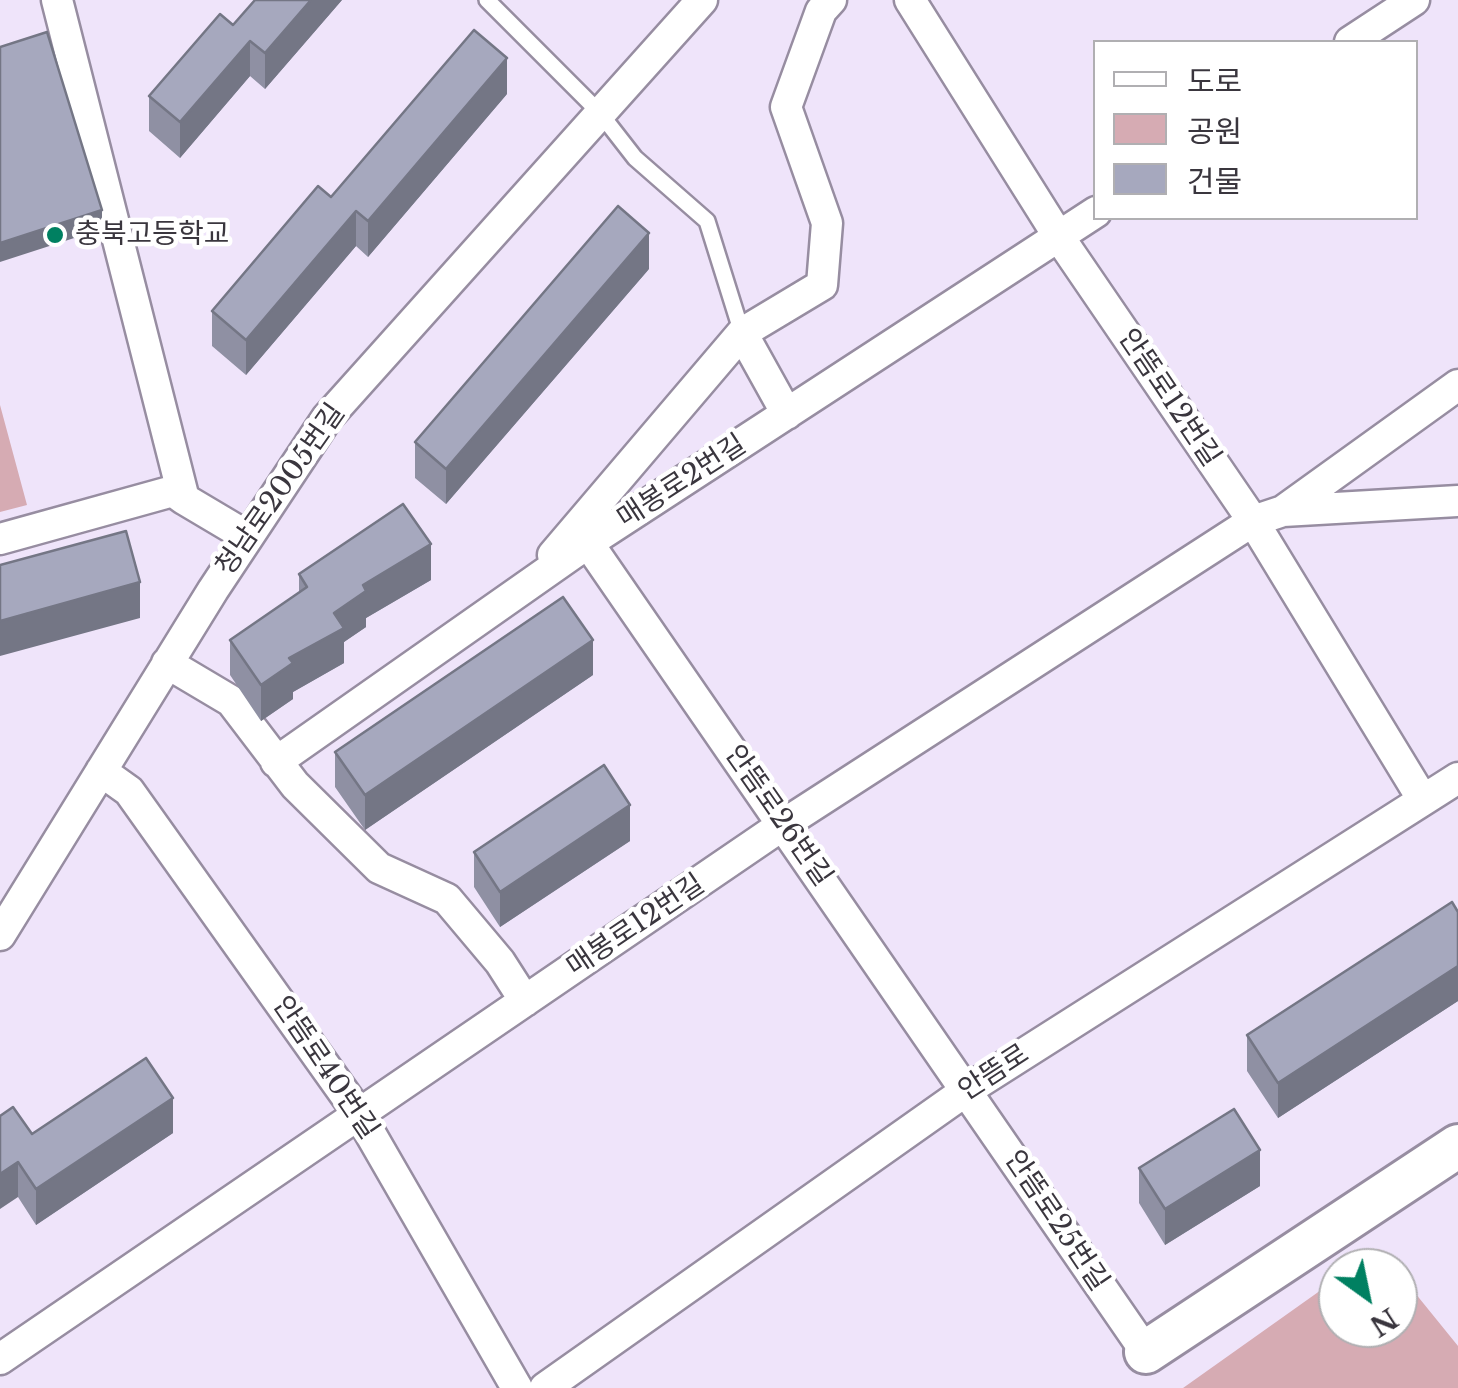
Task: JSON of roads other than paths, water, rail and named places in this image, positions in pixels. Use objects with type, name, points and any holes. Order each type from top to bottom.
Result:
[{"type":"street","points":[[57,0],[184,500]]},
{"type":"street","name":"청남로2005번길","points":[[0,934],[167,663],[326,418],[702,0]]},
{"type":"street","points":[[526,586],[742,333],[822,284],[826,223],[813,175],[786,108],[821,11],[830,0]]},
{"type":"street","name":"안뜸로12번길","points":[[910,0],[1059,236],[1253,521],[1423,800]]},
{"type":"street","points":[[1353,40],[1414,0]]},
{"type":"street","name":"매봉로2번길","points":[[276,762],[588,543],[1093,214]]},
{"type":"street","points":[[742,333],[787,414]]},
{"type":"street","name":"매봉로12번길","points":[[0,1359],[784,824],[1253,521],[1282,510],[1458,385]]},
{"type":"street","points":[[0,539],[174,491],[248,537]]},
{"type":"street","name":"매봉로12번길","points":[[1282,510],[1458,501]]},
{"type":"street","name":"안뜸로26번길","points":[[588,543],[967,1090]]},
{"type":"street","points":[[167,663],[230,701],[276,762],[380,868],[447,900],[500,962],[526,1001]]},
{"type":"street","name":"안뜸로40번길","points":[[101,771],[129,791],[360,1114],[517,1388]]},
{"type":"street","name":"안뜸로","points":[[545,1388],[967,1090],[1458,778]]},
{"type":"street","name":"안뜸로25번길","points":[[967,1090],[1146,1352]]},
{"type":"street","points":[[1146,1352],[1458,1146]]},
{"type":"lane","points":[[487,0],[600,113],[635,158],[707,222],[742,333]]},
{"type":"place","name":"충북고등학교","points":[[55,235]]}]
